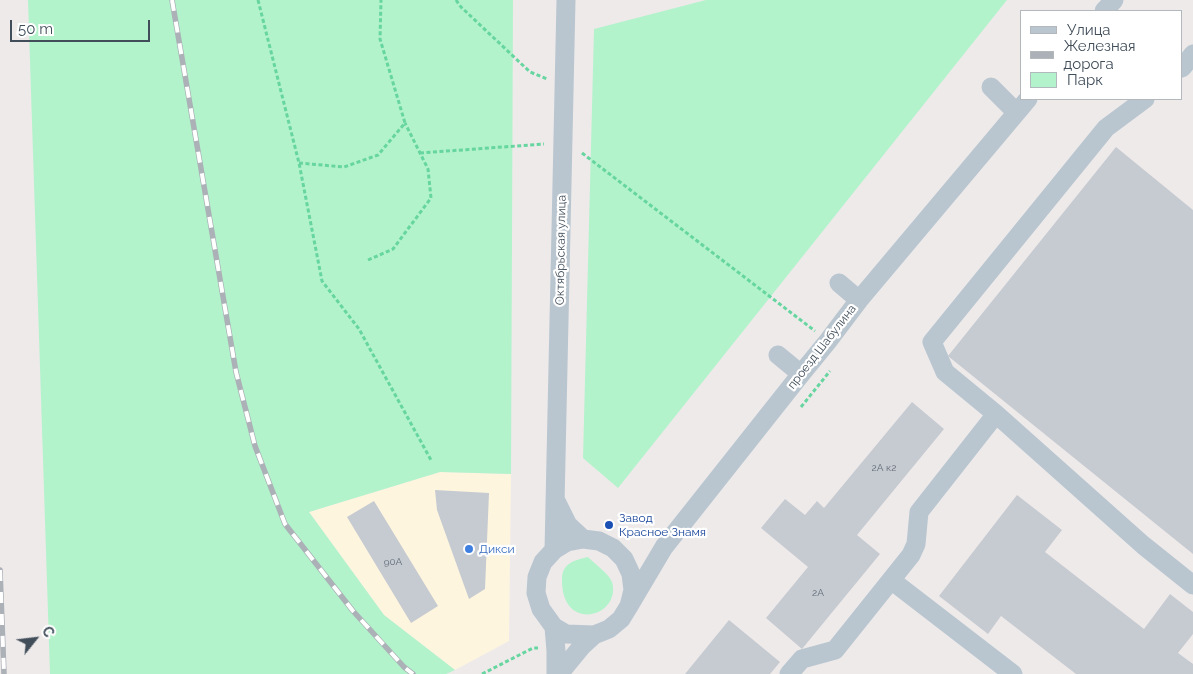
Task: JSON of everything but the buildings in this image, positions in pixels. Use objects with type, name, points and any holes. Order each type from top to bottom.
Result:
[{"type":"street","name":"Октябрьская улица","points":[[554,550],[566,0]]},
{"type":"street","points":[[1105,10],[1114,0]]},
{"type":"street","points":[[1183,67],[1193,54]]},
{"type":"street","points":[[991,87],[1022,106]]},
{"type":"street","points":[[1144,100],[1106,128],[932,342],[945,372],[996,414],[1143,545],[1193,585]]},
{"type":"street","name":"проезд Шабулина","points":[[557,674],[594,635],[609,629],[621,619],[664,547],[859,300],[1022,106]]},
{"type":"street","points":[[839,283],[859,300]]},
{"type":"street","points":[[778,355],[801,374]]},
{"type":"street","points":[[789,674],[802,659],[835,650],[911,555],[916,544],[920,512],[996,414]]},
{"type":"street","name":"Октябрьская улица","points":[[555,500],[568,525],[583,539]]},
{"type":"street","points":[[594,635],[566,634],[554,626],[541,609],[536,593],[537,577],[543,562],[554,550],[568,542],[583,539],[598,541],[613,548],[624,559],[631,574],[633,590],[629,606]]},
{"type":"street","points":[[624,559],[642,560],[656,557],[664,547]]},
{"type":"street","points":[[891,580],[1013,674]]},
{"type":"street","points":[[554,626],[557,674]]},
{"type":"path","points":[[258,0],[299,164],[322,281],[358,329],[431,460]]},
{"type":"path","points":[[368,260],[393,249],[431,198],[428,169],[405,123],[380,39],[381,0]]},
{"type":"path","points":[[456,0],[461,8],[530,72],[564,85]]},
{"type":"path","points":[[299,164],[344,167],[378,155],[405,123]]},
{"type":"path","points":[[420,153],[563,141],[828,341]]},
{"type":"shaded area","points":[[440,472],[511,474],[509,641],[455,670],[384,615],[309,512]]},
{"type":"green space","points":[[28,0],[513,0],[511,474],[440,472],[309,512],[384,615],[455,670],[446,674],[50,674]]},
{"type":"green space","points":[[706,0],[1007,0],[618,488],[583,458],[594,29]]},
{"type":"green space","points":[[588,557],[611,579],[613,594],[608,604],[600,611],[590,614],[580,613],[571,608],[564,596],[562,579],[564,569],[570,563]]},
{"type":"railway","points":[[172,0],[236,372],[255,446],[285,524],[353,611],[404,667],[413,674]]},
{"type":"railway","points":[[0,570],[4,674]]},
{"type":"place","name":"Завод Красное Знамя","points":[[609,525]]},
{"type":"place","name":"Дикси","points":[[469,549]]}]
